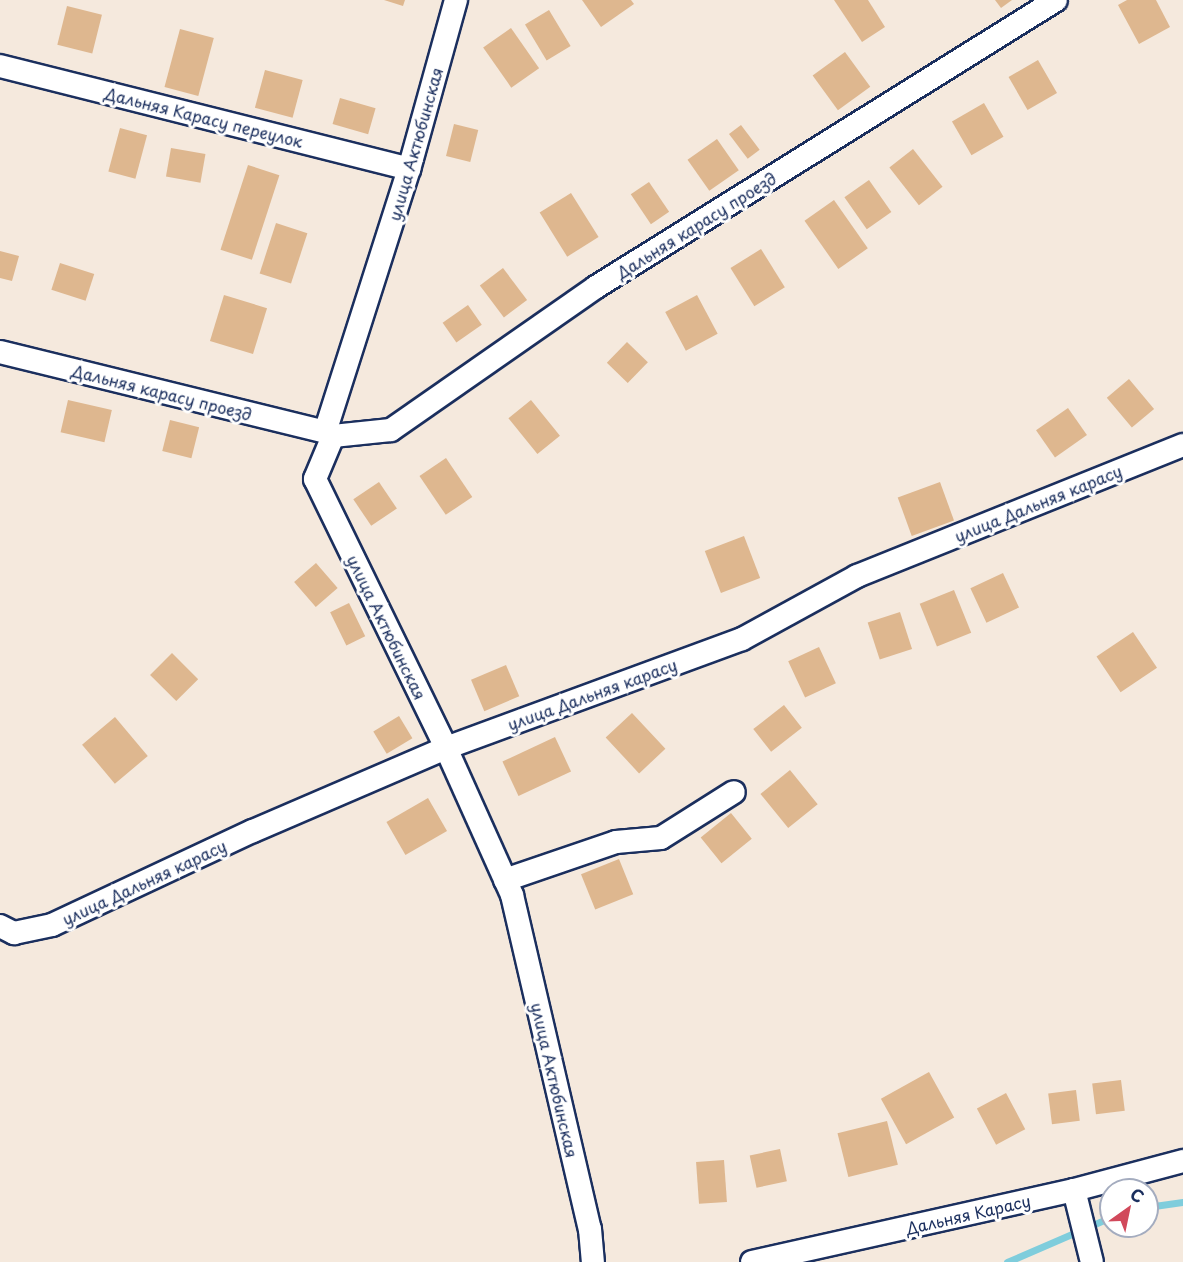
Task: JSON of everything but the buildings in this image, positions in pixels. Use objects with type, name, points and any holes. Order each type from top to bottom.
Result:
[{"type":"street","name":"улица Актюбинская","points":[[456,0],[409,169],[315,479],[446,748],[512,895],[585,1206],[592,1262]]},
{"type":"street","name":"Дальняя карасу проезд","points":[[0,352],[329,434],[391,430],[596,287],[1056,0]]},
{"type":"street","name":"Дальняя Карасу переулок","points":[[0,66],[409,169]]},
{"type":"street","name":"улица Дальняя карасу","points":[[0,926],[14,933],[52,925],[253,831],[446,748],[742,639],[857,576],[1183,445]]},
{"type":"street","points":[[505,880],[616,842],[661,838],[734,792]]},
{"type":"street","name":"Дальняя Карасу","points":[[752,1262],[1074,1190],[1183,1161]]},
{"type":"street","points":[[1074,1190],[1092,1262]]},
{"type":"street","points":[[592,1262],[603,1262]]},
{"type":"waterway","points":[[1159,1205],[1183,1202]]},
{"type":"waterway","points":[[1007,1262],[1099,1222]]}]
